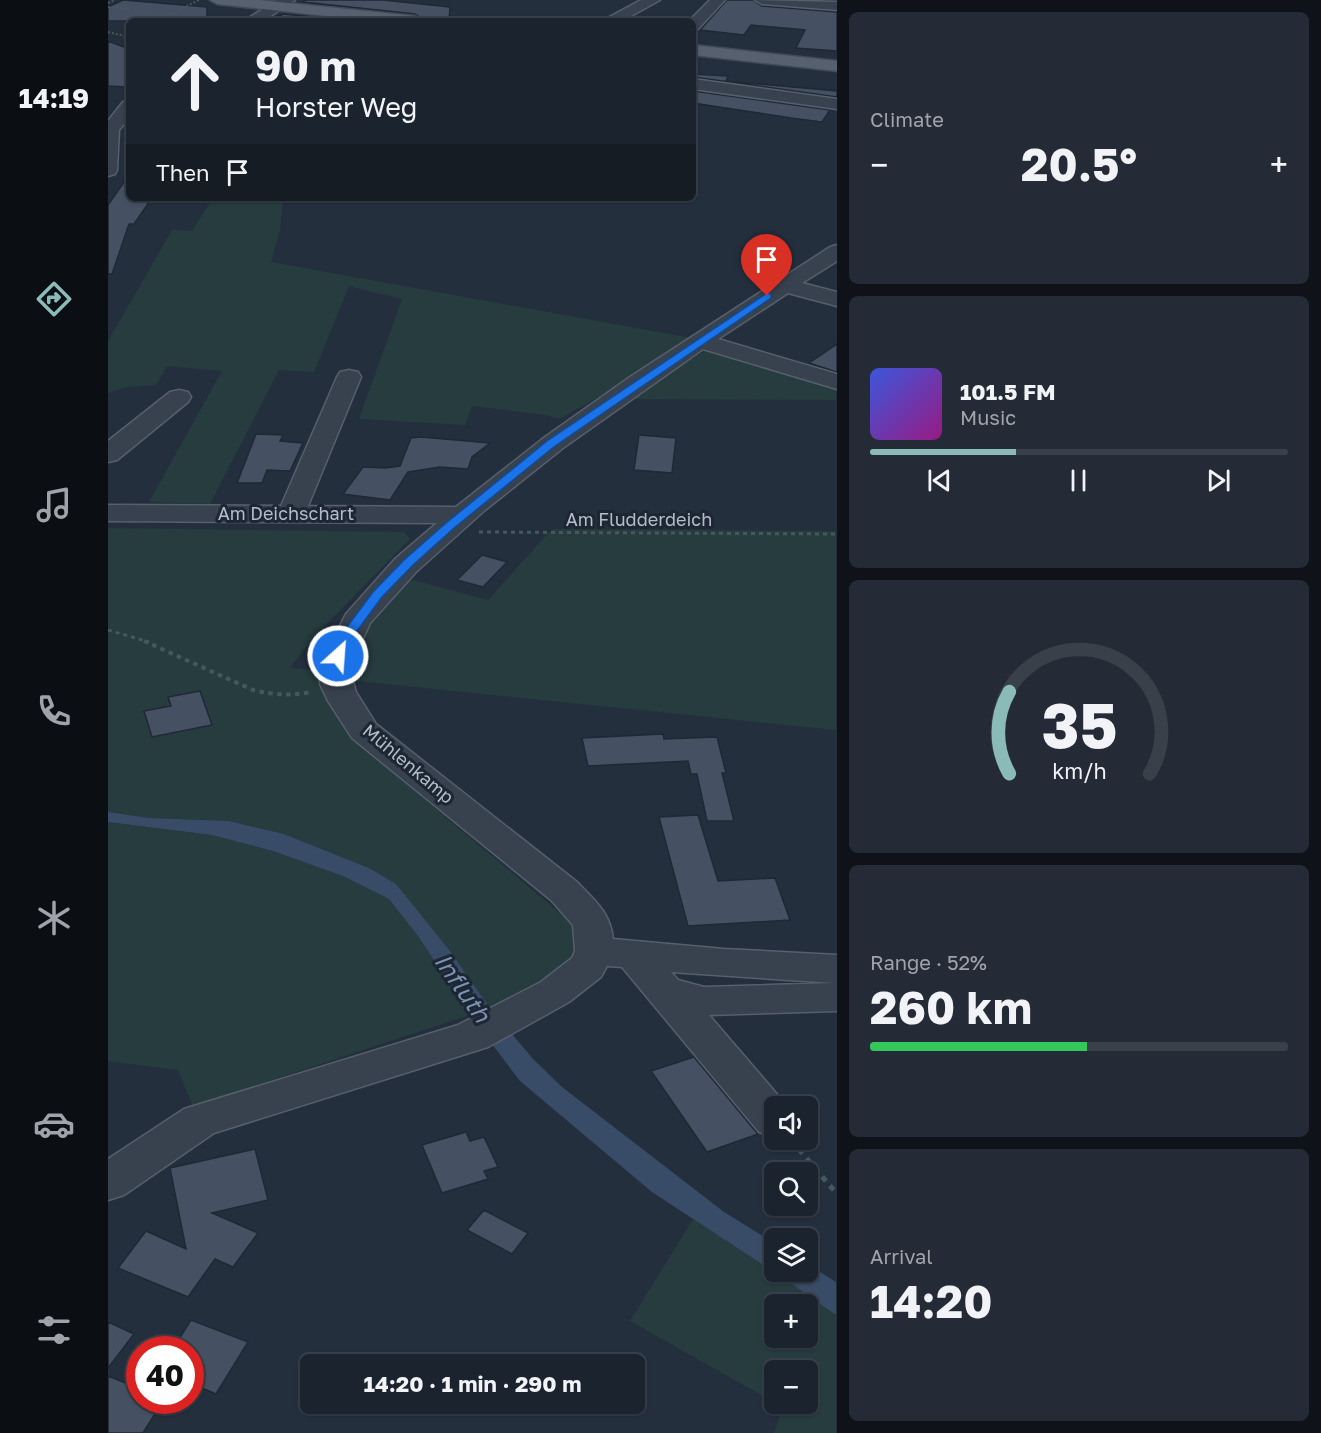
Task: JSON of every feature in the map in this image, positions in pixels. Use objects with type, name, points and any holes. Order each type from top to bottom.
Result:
[{"type":"main road","points":[[217,0],[281,3],[392,18]]},
{"type":"main road","points":[[696,50],[837,66]]},
{"type":"street","points":[[616,18],[653,0]]},
{"type":"street","points":[[696,23],[718,0]]},
{"type":"street","points":[[762,0],[837,6]]},
{"type":"street","points":[[257,18],[281,3]]},
{"type":"street","points":[[696,84],[837,104]]},
{"type":"street","points":[[108,170],[110,130],[126,110]]},
{"type":"street","name":"Mühlenkamp","points":[[595,951],[592,922],[564,891],[364,731],[344,701],[338,684],[335,668],[341,643],[377,595],[460,517],[551,444],[837,251]]},
{"type":"street","points":[[784,285],[837,299]]},
{"type":"street","points":[[701,341],[837,382]]},
{"type":"street","points":[[291,514],[349,376]]},
{"type":"street","points":[[108,454],[179,398]]},
{"type":"street","name":"Am Deichschart","points":[[108,513],[460,517]]},
{"type":"street","points":[[108,1182],[199,1121],[473,1036],[555,992],[587,967],[595,951],[635,956],[837,969]]},
{"type":"street","points":[[635,956],[764,1108]]},
{"type":"street","points":[[663,990],[704,1001],[837,997]]},
{"type":"path","points":[[108,3],[115,0]]},
{"type":"path","points":[[156,18],[200,0]]},
{"type":"path","points":[[108,8],[128,9]]},
{"type":"path","points":[[134,10],[161,16]]},
{"type":"path","points":[[108,32],[126,37]]},
{"type":"path","name":"Am Fludderdeich","points":[[460,517],[837,534]]},
{"type":"path","points":[[108,630],[160,646],[252,690],[279,696],[304,694],[338,684]]},
{"type":"path","points":[[800,1150],[837,1194]]},
{"type":"green space","points":[[211,201],[283,201],[280,230],[271,262],[692,338],[602,395],[559,419],[546,415],[472,406],[465,425],[359,419],[402,299],[349,286],[314,372],[279,370],[210,504],[149,502],[222,371],[167,366],[156,385],[126,387],[108,393],[108,341],[172,230],[192,231]]},
{"type":"green space","points":[[710,348],[836,386],[836,400],[627,399]]},
{"type":"green space","points":[[108,528],[404,532],[410,539],[312,639],[290,668],[323,671],[342,722],[369,753],[574,925],[581,945],[571,968],[490,1008],[450,951],[369,868],[284,834],[230,821],[150,818],[108,812]]},
{"type":"green space","points":[[552,529],[836,531],[836,730],[347,680],[359,628],[406,578],[488,600]]},
{"type":"green space","points":[[108,822],[212,835],[273,851],[343,876],[389,899],[418,936],[470,1015],[193,1106],[178,1070],[108,1061]]},
{"type":"green space","points":[[693,1219],[764,1266],[764,1282],[789,1282],[807,1294],[764,1294],[764,1348],[818,1348],[818,1301],[836,1317],[836,1433],[774,1433],[781,1414],[818,1414],[818,1360],[764,1360],[764,1396],[630,1321]]},
{"type":"water","name":"Influth","points":[[108,812],[150,818],[229,821],[284,834],[369,868],[396,884],[450,951],[490,1008],[533,1059],[562,1087],[724,1212],[764,1237],[764,1265],[652,1192],[520,1081],[470,1015],[418,936],[389,899],[343,876],[273,851],[212,835],[108,822]]},
{"type":"water","points":[[818,1271],[836,1282],[836,1315],[818,1302],[818,1294],[806,1294],[789,1282],[818,1282]]},
{"type":"building","points":[[123,0],[207,7],[207,18],[126,18],[126,21],[108,21],[108,7]]},
{"type":"building","points":[[307,0],[383,0],[450,7],[449,18],[421,18],[415,14],[303,2]]},
{"type":"building","points":[[727,0],[753,0],[762,6],[837,12],[837,51],[796,48],[805,30],[751,25],[744,35],[700,30]]},
{"type":"building","points":[[283,14],[322,18],[276,18]]},
{"type":"building","points":[[108,41],[126,48],[126,87],[108,86]]},
{"type":"building","points":[[696,74],[728,76],[726,81],[837,91],[837,97],[696,77]]},
{"type":"building","points":[[696,91],[830,110],[822,122],[696,103]]},
{"type":"building","points":[[126,179],[126,201],[150,201],[134,224],[129,224],[112,274],[108,274],[108,205]]},
{"type":"building","points":[[837,344],[837,372],[809,363]]},
{"type":"building","points":[[256,434],[283,435],[280,441],[303,443],[290,471],[267,470],[262,483],[237,483]]},
{"type":"building","points":[[639,435],[676,438],[672,473],[634,470]]},
{"type":"building","points":[[411,438],[490,443],[472,457],[468,469],[440,467],[408,472],[390,500],[343,494],[363,467],[400,466]]},
{"type":"building","points":[[482,555],[507,562],[483,587],[457,580]]},
{"type":"building","points":[[200,691],[212,725],[152,737],[144,711],[171,706],[168,697]]},
{"type":"building","points":[[663,734],[664,739],[717,737],[726,773],[722,773],[734,821],[707,821],[697,774],[691,774],[688,761],[588,766],[582,738]]},
{"type":"building","points":[[698,815],[718,881],[775,878],[790,920],[688,926],[659,817]]},
{"type":"building","points":[[694,1057],[758,1134],[707,1152],[651,1071]]},
{"type":"building","points":[[466,1132],[470,1141],[484,1137],[498,1167],[484,1171],[488,1179],[442,1193],[422,1145]]},
{"type":"building","points":[[255,1149],[268,1200],[212,1213],[258,1233],[233,1267],[215,1259],[188,1297],[118,1268],[146,1231],[186,1249],[170,1168]]},
{"type":"building","points":[[484,1210],[528,1233],[512,1254],[467,1230]]},
{"type":"building","points":[[191,1320],[248,1342],[216,1394],[204,1389],[204,1336],[181,1336]]},
{"type":"building","points":[[108,1322],[134,1334],[126,1336],[126,1344],[108,1368]]},
{"type":"building","points":[[108,1376],[126,1383],[126,1414],[155,1414],[143,1433],[108,1433]]},
{"type":"route","points":[[338,656],[341,643],[377,595],[408,562],[450,525],[551,444],[767,296]]}]
